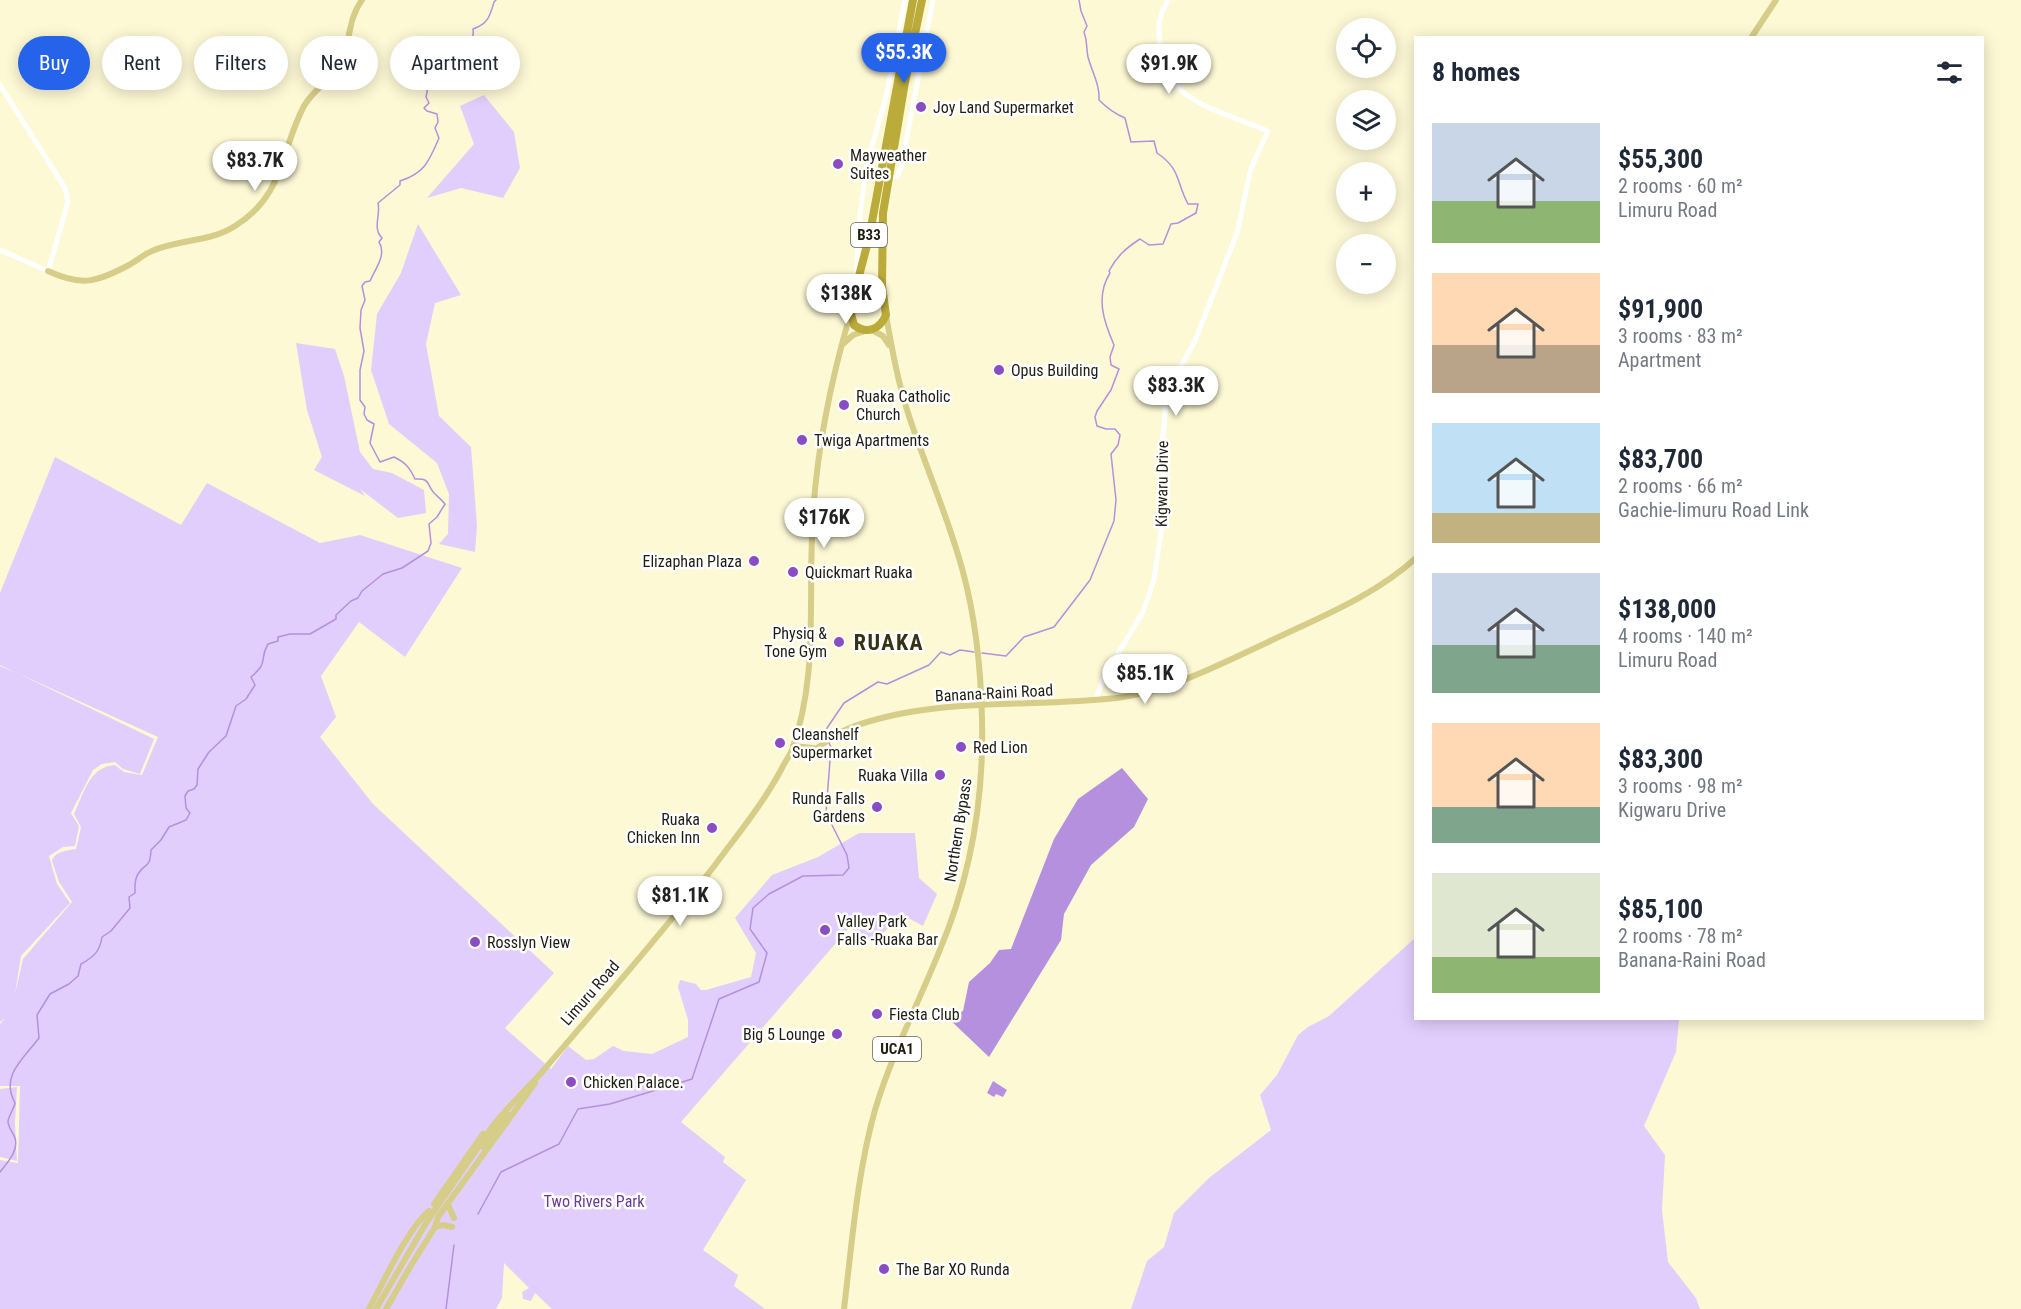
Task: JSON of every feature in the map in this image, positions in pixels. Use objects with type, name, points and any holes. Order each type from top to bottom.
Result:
[{"type":"highway","name":"B33","points":[[857,285],[887,142],[913,0]]},
{"type":"highway","name":"B33","points":[[888,179],[922,0]]},
{"type":"highway","name":"Northern Bypass","points":[[886,315],[882,286],[883,213],[888,179]]},
{"type":"highway","points":[[882,286],[872,281],[857,285],[850,315],[854,325],[868,331],[882,322],[886,315]]},
{"type":"main road","points":[[48,272],[66,280],[89,282],[133,264],[135,260],[165,246],[225,231],[248,216],[274,187],[297,120],[306,103],[340,63],[352,17],[362,0]]},
{"type":"main road","points":[[1752,36],[1776,0]]},
{"type":"main road","name":"Limuru Road","points":[[378,1309],[503,1112],[537,1078],[723,855],[758,810],[790,754],[806,699],[810,660],[812,537],[817,472],[828,404],[850,315]]},
{"type":"main road","name":"Northern Bypass","points":[[844,1309],[858,1192],[876,1108],[940,950],[963,886],[973,841],[979,797],[982,732],[978,654],[974,623],[961,566],[908,415],[891,349],[886,315]]},
{"type":"main road","points":[[842,345],[853,335],[868,331],[883,336],[891,349]]},
{"type":"main road","name":"Banana-Raini Road","points":[[816,749],[843,731],[878,719],[924,710],[1119,698],[1148,692],[1244,653],[1358,598],[1396,575],[1414,560]]},
{"type":"main road","points":[[798,730],[807,748]]},
{"type":"main road","points":[[793,746],[816,749]]},
{"type":"main road","points":[[790,754],[805,753],[816,749]]},
{"type":"main road","name":"Limuru Road","points":[[386,1309],[430,1225],[438,1217],[442,1205],[521,1104],[537,1078]]},
{"type":"main road","points":[[369,1309],[421,1217],[442,1205],[454,1218]]},
{"type":"main road","points":[[429,1211],[432,1216],[438,1217]]},
{"type":"main road","points":[[430,1225],[452,1227]]},
{"type":"street","points":[[857,285],[860,215],[867,163],[886,97],[904,0]]},
{"type":"street","points":[[888,179],[897,176],[901,168],[933,0]]},
{"type":"street","name":"Kigwaru Drive","points":[[1096,699],[1105,675],[1143,612],[1154,580],[1164,512],[1163,438],[1167,392],[1196,341],[1237,233],[1251,168],[1268,131],[1198,101],[1178,88],[1166,66],[1158,37],[1158,23],[1168,0]]},
{"type":"street","points":[[0,85],[66,188],[67,194],[65,211],[48,272],[0,250]]},
{"type":"green space","points":[[484,95],[514,132],[520,168],[503,198],[461,188],[427,198],[474,144],[460,106]]},
{"type":"green space","points":[[418,224],[461,295],[435,303],[426,344],[439,416],[471,447],[477,526],[475,552],[439,544],[448,534],[449,494],[437,463],[389,424],[371,370],[377,314],[401,273]]},
{"type":"green space","points":[[296,343],[335,349],[344,376],[360,452],[373,469],[392,473],[424,490],[426,513],[398,518],[360,489],[365,496],[314,470],[322,457],[307,410]]},
{"type":"green space","name":"Two Rivers Park","points":[[55,457],[181,525],[207,483],[320,543],[360,535],[462,568],[405,657],[359,622],[321,676],[336,717],[320,737],[373,804],[554,973],[505,1028],[551,1069],[568,1046],[586,1060],[594,1059],[613,1046],[624,1051],[652,1054],[688,1037],[688,1020],[678,987],[680,980],[696,984],[701,990],[706,990],[751,977],[756,953],[735,918],[772,875],[818,857],[859,833],[915,833],[919,878],[937,894],[923,926],[901,914],[875,942],[849,928],[681,1122],[725,1157],[723,1162],[746,1180],[703,1250],[738,1275],[734,1286],[765,1309],[552,1309],[535,1293],[531,1301],[523,1299],[522,1292],[529,1288],[504,1263],[502,1298],[496,1309],[0,1309],[0,1160],[18,1163],[20,1086],[0,1086],[0,1024],[5,1018],[0,1022],[0,666],[14,672],[0,665],[0,593]],"holes":[[[15,672],[158,737],[142,775],[124,772],[115,765],[99,771],[88,782],[74,814],[81,827],[76,849],[58,854],[52,861],[59,882],[72,902],[23,959],[15,994],[21,956],[70,903],[57,884],[49,856],[63,847],[75,846],[79,826],[71,813],[93,770],[102,764],[115,762],[123,769],[140,774],[154,739]]]},
{"type":"green space","points":[[1414,939],[1414,1020],[1679,1020],[1676,1052],[1644,1126],[1665,1155],[1662,1210],[1668,1262],[1696,1298],[1700,1309],[1131,1309],[1147,1261],[1164,1247],[1174,1213],[1209,1178],[1271,1130],[1260,1095],[1277,1075],[1298,1035],[1329,1016]]},
{"type":"green space","points":[[17,1087],[15,1123],[17,1161],[0,1157],[0,1089]]},
{"type":"shaded area","points":[[1122,768],[1148,799],[1134,827],[1091,865],[1064,914],[1061,940],[989,1057],[948,1018],[963,1011],[969,982],[990,963],[999,950],[1011,949],[1054,839],[1078,799]]},
{"type":"shaded area","points":[[993,1081],[1007,1090],[1003,1097],[996,1094],[994,1097],[987,1093]]},
{"type":"waterway","points":[[0,1172],[12,1157],[16,1143],[8,1121],[15,1103],[10,1084],[15,1068],[39,1038],[37,1015],[50,994],[69,984],[78,976],[81,964],[96,953],[102,937],[111,931],[130,908],[129,897],[135,893],[137,876],[148,863],[151,850],[169,827],[186,820],[190,813],[186,808],[185,796],[197,785],[198,769],[209,752],[226,736],[236,706],[246,699],[255,685],[251,677],[262,664],[268,644],[278,641],[278,637],[290,634],[310,634],[336,619],[336,615],[383,574],[402,568],[428,551],[431,543],[429,524],[437,517],[445,504],[426,481],[415,479],[401,461],[394,457],[380,462],[370,443],[374,424],[367,420],[364,414],[365,407],[360,400],[360,370],[364,351],[360,328],[361,310],[365,300],[362,286],[365,282],[370,281],[382,252],[379,242],[382,238],[377,226],[378,203],[400,185],[400,181],[421,170],[429,160],[439,138],[435,128],[438,122],[437,114],[424,108],[429,103],[426,97],[428,87],[455,69],[455,59],[471,43],[473,29],[488,19],[496,0]]},
{"type":"waterway","points":[[982,653],[1006,656],[1024,637],[1054,627],[1090,580],[1114,521],[1116,500],[1111,454],[1118,445],[1120,435],[1115,429],[1097,426],[1095,417],[1111,390],[1119,369],[1111,365],[1110,357],[1114,345],[1103,309],[1105,282],[1112,266],[1126,249],[1140,239],[1149,245],[1163,244],[1171,224],[1178,223],[1196,213],[1198,204],[1188,204],[1174,170],[1157,153],[1154,141],[1131,142],[1125,118],[1099,100],[1097,84],[1087,54],[1084,32],[1087,26],[1079,0]]},
{"type":"waterway","points":[[828,738],[825,731],[844,703],[878,682],[887,684],[929,665],[941,652],[950,655],[960,650],[974,652]]},
{"type":"waterway","points":[[478,1214],[501,1172],[559,1144],[578,1109],[610,1104],[692,1079],[719,999],[759,982],[767,953],[750,929],[753,908],[769,894],[803,876],[843,875],[849,868],[847,855],[826,813],[831,747],[829,743]]},
{"type":"waterway","points":[[446,1309],[454,1245]]},
{"type":"place","name":"Joy Land Supermarket","points":[[921,107]]},
{"type":"place","name":"Mayweather Suites","points":[[838,164]]},
{"type":"place","name":"Opus Building","points":[[999,370]]},
{"type":"place","name":"Ruaka Catholic Church","points":[[844,405]]},
{"type":"place","name":"Twiga Apartments","points":[[802,440]]},
{"type":"place","name":"Elizaphan Plaza","points":[[754,561]]},
{"type":"place","name":"Quickmart Ruaka","points":[[793,572]]},
{"type":"place","name":"Physiq & Tone Gym","points":[[839,642]]},
{"type":"place","name":"Cleanshelf Supermarket","points":[[780,743]]},
{"type":"place","name":"Red Lion","points":[[961,747]]},
{"type":"place","name":"Ruaka Villa","points":[[940,775]]},
{"type":"place","name":"Runda Falls Gardens","points":[[877,807]]},
{"type":"place","name":"Ruaka Chicken Inn","points":[[712,828]]},
{"type":"place","name":"Valley Park Falls -Ruaka Bar","points":[[825,930]]},
{"type":"place","name":"Rosslyn View","points":[[475,942]]},
{"type":"place","name":"Fiesta Club","points":[[877,1014]]},
{"type":"place","name":"Big 5 Lounge","points":[[837,1034]]},
{"type":"place","name":"Chicken Palace.","points":[[571,1082]]},
{"type":"place","name":"The Bar XO Runda","points":[[884,1269]]},
{"type":"district","name":"RUAKA","points":[[889,642]]}]
